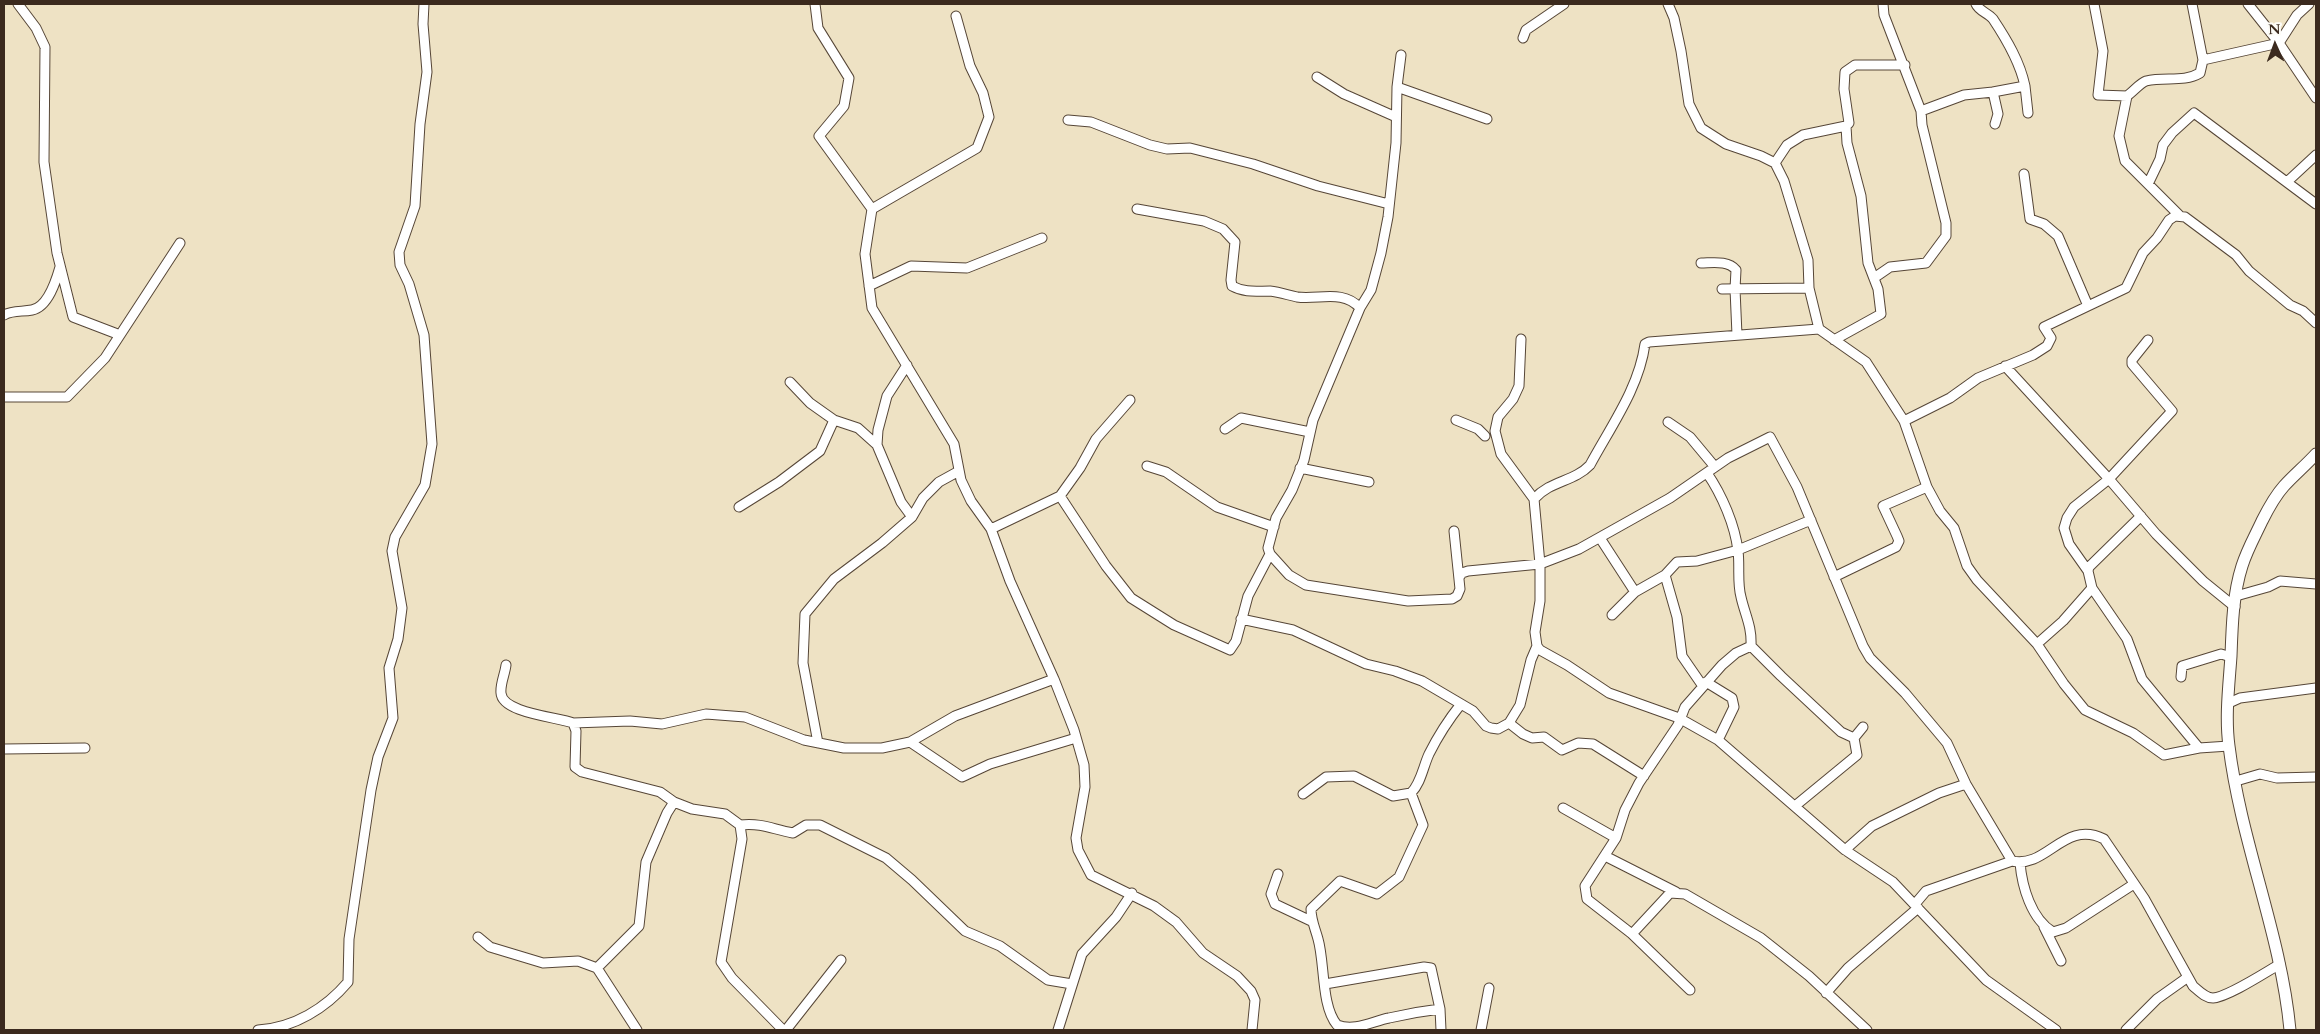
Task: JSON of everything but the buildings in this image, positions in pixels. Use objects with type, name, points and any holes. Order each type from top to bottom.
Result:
[{"type":"street","points":[[18,4],[36,28],[45,48],[44,162],[60,267],[73,317],[120,335]]},
{"type":"street","points":[[258,1030],[268,1030],[296,1021],[328,1003],[348,982],[349,939],[371,790],[378,757],[394,718],[389,668],[398,639],[402,608],[392,551],[395,537],[425,485],[432,444],[424,335],[409,284],[400,265],[399,252],[415,206],[420,124],[427,72],[422,24],[424,4]]},
{"type":"street","points":[[816,4],[818,28],[849,78],[844,106],[819,136],[872,209],[865,254],[872,308],[954,444],[959,471],[971,501],[991,528],[1010,581],[1054,679],[1084,765],[1085,786],[1076,838],[1078,850],[1091,875],[1107,884],[1132,893],[1176,922],[1203,953],[1237,976],[1251,991],[1255,1000],[1252,1030]]},
{"type":"street","points":[[1523,38],[1526,30],[1564,4]]},
{"type":"street","points":[[1668,4],[1674,18],[1681,50],[1689,104],[1700,128],[1726,144],[1775,163],[1784,181],[1808,260],[1809,288],[1819,329],[1866,362],[1904,421],[1927,487],[1940,511],[1954,528],[1968,566],[1976,580],[2037,644],[2064,684],[2085,710],[2127,730],[2164,755],[2199,748],[2229,746]]},
{"type":"street","points":[[1874,278],[1890,267],[1926,263],[1946,236],[1946,223],[1922,125],[1921,111],[1905,65],[1884,15],[1883,4]]},
{"type":"street","points":[[1976,4],[1977,8],[1991,17],[2021,67],[2028,113]]},
{"type":"street","points":[[2094,4],[2103,51],[2098,94],[2128,96]]},
{"type":"street","points":[[2192,4],[2202,60],[2200,73],[2190,79],[2170,78],[2144,82],[2128,96],[2119,136],[2125,161],[2180,216],[2185,217],[2236,255],[2250,271],[2290,305],[2304,311],[2316,323]]},
{"type":"street","points":[[2248,4],[2248,7],[2279,43],[2316,98]]},
{"type":"street","points":[[2202,60],[2279,43],[2297,16],[2310,4]]},
{"type":"street","points":[[872,209],[977,148],[989,118],[983,93],[970,66],[956,16]]},
{"type":"street","points":[[1401,55],[1397,87],[1396,143],[1381,253],[1370,290],[1360,308],[1313,420],[1300,468],[1274,527],[1268,548],[1270,554],[1289,575],[1306,585],[1408,601],[1452,599],[1457,596],[1460,589],[1454,531]]},
{"type":"street","points":[[1834,340],[1881,314],[1878,288],[1868,263],[1861,196],[1848,143],[1846,126],[1849,123],[1844,89],[1845,72],[1856,65],[1905,65]]},
{"type":"street","points":[[1317,77],[1344,94],[1396,117]]},
{"type":"street","points":[[1921,111],[1964,95],[2025,86]]},
{"type":"street","points":[[1397,87],[1487,119]]},
{"type":"street","points":[[1993,92],[1998,114],[1995,124]]},
{"type":"street","points":[[2148,184],[2160,159],[2163,145],[2172,133],[2194,113],[2288,181],[2316,204]]},
{"type":"street","points":[[1068,120],[1091,122],[1150,145],[1167,149],[1190,148],[1253,164],[1318,186],[1389,204]]},
{"type":"street","points":[[1775,163],[1786,144],[1803,135],[1846,126]]},
{"type":"street","points":[[2288,181],[2316,155]]},
{"type":"street","points":[[2024,174],[2030,219],[2044,224],[2058,236],[2088,306]]},
{"type":"street","points":[[1136,209],[1204,221],[1223,229],[1235,242],[1231,280],[1232,286],[1238,289],[1249,292],[1272,291],[1299,297],[1319,295],[1345,297],[1354,301],[1360,308]]},
{"type":"street","points":[[1904,421],[1950,398],[1978,378],[2047,346],[2050,338],[2044,327],[2126,288],[2143,253],[2157,238],[2169,220],[2180,216]]},
{"type":"street","points":[[869,286],[911,266],[967,268],[1042,238]]},
{"type":"street","points":[[4,397],[67,397],[105,358],[180,243]]},
{"type":"street","points":[[1701,263],[1732,266],[1736,270],[1737,335]]},
{"type":"street","points":[[4,314],[32,310],[40,306],[50,293],[60,267]]},
{"type":"street","points":[[1722,289],[1809,288]]},
{"type":"street","points":[[1534,499],[1554,484],[1583,473],[1590,465],[1634,383],[1642,363],[1645,344],[1649,342],[1819,329]]},
{"type":"street","points":[[1241,619],[1293,630],[1366,664],[1395,671],[1422,681],[1473,711],[1486,726],[1491,728],[1498,729],[1509,723],[1520,704],[1531,660],[1537,646],[1535,632],[1540,600],[1540,564],[1534,499],[1501,454],[1496,431],[1498,417],[1514,399],[1519,386],[1521,339]]},
{"type":"street","points":[[2148,340],[2132,360],[2132,364],[2172,411],[2110,479],[2074,507],[2067,518],[2064,528],[2069,544],[2088,570],[2092,588],[2127,639],[2142,679],[2199,748]]},
{"type":"street","points":[[877,445],[878,430],[886,396],[907,365]]},
{"type":"street","points":[[2006,366],[2110,479],[2156,534],[2204,581],[2235,602]]},
{"type":"street","points":[[790,382],[810,404],[834,420],[858,428],[877,445],[901,502],[912,517]]},
{"type":"street","points":[[991,528],[1060,496],[1080,468],[1096,439],[1130,400]]},
{"type":"street","points":[[1225,429],[1241,418],[1310,432]]},
{"type":"street","points":[[739,506],[779,482],[820,451],[834,420]]},
{"type":"street","points":[[1456,420],[1478,429],[1499,445]]},
{"type":"street","points":[[1668,422],[1690,438],[1711,470],[1738,550],[1740,597],[1750,624],[1752,646],[1841,732],[1854,738]]},
{"type":"street","points":[[1485,436],[1496,431]]},
{"type":"street","points":[[1460,576],[1468,571],[1540,564],[1579,549],[1670,498],[1728,458],[1770,437],[1797,486],[1862,646],[1870,658],[1935,727],[1947,743],[1966,784],[2016,862],[2022,883],[2061,961]]},
{"type":"street","points":[[2290,1030],[2286,991],[2251,853],[2229,746],[2231,657],[2235,602],[2242,566],[2266,513],[2283,487],[2316,454]]},
{"type":"street","points":[[1147,466],[1166,472],[1218,507],[1274,527]]},
{"type":"street","points":[[1300,468],[1369,482]]},
{"type":"street","points":[[818,743],[803,663],[805,614],[834,579],[882,543],[912,517],[922,498],[939,482],[959,471]]},
{"type":"street","points":[[1834,577],[1896,547],[1899,541],[1883,506],[1927,487]]},
{"type":"street","points":[[1060,496],[1070,508],[1106,566],[1131,598],[1174,625],[1230,650],[1236,641],[1248,596],[1270,554]]},
{"type":"street","points":[[2088,570],[2141,516]]},
{"type":"street","points":[[1612,615],[1635,592],[1665,574],[1677,562],[1697,561],[1738,550],[1811,520]]},
{"type":"street","points":[[1600,538],[1635,592]]},
{"type":"street","points":[[1665,574],[1677,616],[1682,656],[1704,683],[1732,698],[1734,707],[1718,740]]},
{"type":"street","points":[[2235,602],[2280,581],[2316,584]]},
{"type":"street","points":[[2037,644],[2063,621],[2092,588]]},
{"type":"street","points":[[1537,646],[1540,650],[1567,665],[1609,693],[1679,718],[1718,740],[1845,850],[1893,882],[1986,980],[2056,1030]]},
{"type":"street","points":[[1690,990],[1632,934],[1595,905],[1585,892],[1589,879],[1616,838],[1624,810],[1678,724],[1684,707],[1704,683],[1736,653],[1752,646]]},
{"type":"street","points":[[2181,677],[2182,666],[2221,654],[2231,657]]},
{"type":"street","points":[[506,665],[501,693],[504,702],[512,708],[573,723],[630,721],[662,724],[706,714],[725,715],[745,717],[818,743],[844,748],[882,748],[910,742],[955,716],[1054,679]]},
{"type":"street","points":[[2229,703],[2240,698],[2316,688]]},
{"type":"street","points":[[1303,794],[1326,777],[1354,776],[1393,796],[1411,793],[1416,788],[1430,753],[1448,720],[1461,704]]},
{"type":"street","points":[[573,723],[576,730],[574,768],[582,772],[660,792],[674,802],[692,809],[725,814],[740,825],[768,825],[779,831],[793,833],[806,825],[820,825],[886,858],[965,931],[1000,946],[1048,980],[1072,984]]},
{"type":"street","points":[[1509,723],[1523,734],[1532,738],[1544,737],[1562,750],[1578,743],[1593,744],[1644,776]]},
{"type":"street","points":[[1795,806],[1857,755],[1854,738],[1863,727]]},
{"type":"street","points":[[910,742],[962,777],[990,764],[1076,738]]},
{"type":"street","points":[[4,749],[85,748]]},
{"type":"street","points":[[2236,781],[2260,774],[2278,778],[2316,777]]},
{"type":"street","points":[[1845,850],[1872,826],[1940,793],[1966,784]]},
{"type":"street","points":[[1411,793],[1424,825],[1399,877],[1377,894],[1340,881],[1311,909],[1311,921],[1318,939],[1329,1009],[1337,1025],[1352,1028],[1373,1027],[1377,1020],[1440,1009]]},
{"type":"street","points":[[597,968],[638,926],[646,862],[667,813],[674,802]]},
{"type":"street","points":[[1563,808],[1616,838]]},
{"type":"street","points":[[740,825],[742,839],[721,962],[732,978],[785,1030],[841,960]]},
{"type":"street","points":[[1826,993],[1848,968],[1916,906],[1926,891],[2016,862],[2032,860],[2063,840],[2080,834],[2095,835],[2104,840],[2134,884],[2193,986],[2204,995],[2213,998],[2227,993],[2280,964]]},
{"type":"street","points":[[1605,856],[1676,892],[1685,894],[1761,938],[1867,1030]]},
{"type":"street","points":[[1278,874],[1271,894],[1276,904],[1311,921]]},
{"type":"street","points":[[2044,926],[2053,932],[2066,928],[2134,884]]},
{"type":"street","points":[[1632,934],[1661,900],[1670,893],[1676,892]]},
{"type":"street","points":[[1058,1030],[1082,954],[1116,917],[1132,893]]},
{"type":"street","points":[[478,937],[498,950],[543,963],[578,961],[597,968],[637,1030]]},
{"type":"street","points":[[1325,984],[1424,967],[1431,968],[1440,1009],[1441,1030]]},
{"type":"street","points":[[2129,1029],[2157,999],[2188,977]]},
{"type":"street","points":[[1481,1030],[1489,988]]}]
